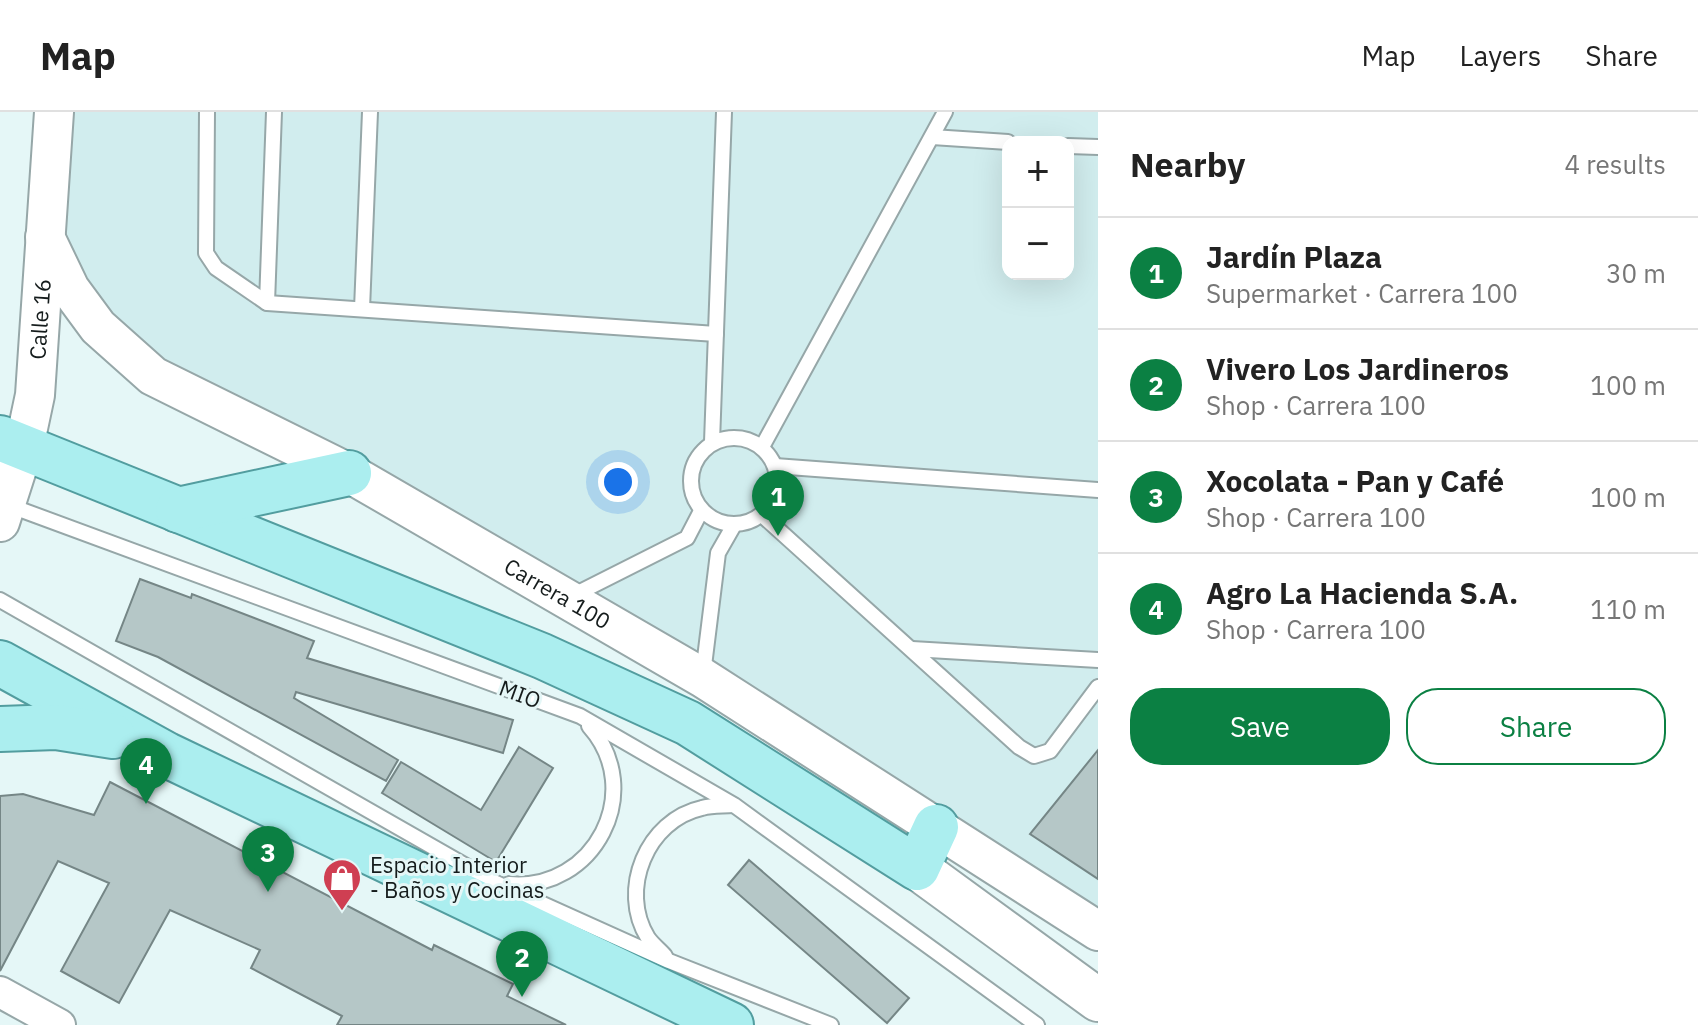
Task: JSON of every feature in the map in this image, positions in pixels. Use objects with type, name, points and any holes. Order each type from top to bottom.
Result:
[{"type":"main road","points":[[12,442],[542,656],[688,723],[917,868],[1098,1000]]},
{"type":"main road","points":[[178,510],[349,473]]},
{"type":"main road","points":[[0,663],[167,755],[731,1025]]},
{"type":"main road","points":[[0,729],[79,730],[124,739],[167,755]]},
{"type":"main road","points":[[917,868],[936,827]]},
{"type":"street","name":"Calle 16","points":[[3,510],[12,442],[35,395],[54,112]]},
{"type":"street","name":"Carrera 100","points":[[45,237],[70,289],[98,327],[141,367],[349,473],[703,678],[1098,931]]},
{"type":"street","points":[[0,992],[57,1024]]},
{"type":"lane","points":[[207,112],[206,253],[216,268],[267,303],[716,334]]},
{"type":"lane","points":[[267,303],[274,112]]},
{"type":"lane","points":[[362,309],[370,112]]},
{"type":"lane","points":[[712,442],[741,438],[762,447],[775,466],[778,483],[773,501],[762,515],[734,525],[722,523],[701,511],[693,496],[693,465],[712,442],[724,112]]},
{"type":"lane","points":[[762,447],[945,112]]},
{"type":"lane","points":[[932,137],[1002,142]]},
{"type":"lane","points":[[1074,146],[1098,147]]},
{"type":"lane","points":[[775,466],[1098,490]]},
{"type":"lane","name":"MIO","points":[[3,510],[580,716],[734,805],[1037,1025]]},
{"type":"lane","points":[[566,598],[687,538],[701,511]]},
{"type":"lane","points":[[762,515],[1019,747],[1034,756],[1050,751],[1098,687]]},
{"type":"lane","points":[[703,678],[718,553],[734,525]]},
{"type":"lane","points":[[0,600],[496,883],[669,961],[831,1025]]},
{"type":"lane","points":[[912,649],[1098,660]]},
{"type":"lane","points":[[496,883],[524,885],[550,881],[574,868],[594,849],[608,826],[615,797],[612,766],[600,739],[580,716]]},
{"type":"lane","points":[[669,961],[648,937],[637,908],[637,877],[648,848],[670,823],[700,808],[734,805]]},
{"type":"shaded area","points":[[54,112],[1098,112],[1098,931],[153,376],[70,289]]},
{"type":"building","points":[[140,579],[191,598],[192,594],[314,641],[307,658],[513,720],[503,753],[296,692],[294,698],[398,760],[386,781],[158,657],[116,641]]},
{"type":"building","points":[[519,747],[553,768],[496,862],[382,793],[401,762],[481,810]]},
{"type":"building","points":[[1098,750],[1098,879],[1030,834]]},
{"type":"building","points":[[110,782],[432,950],[434,945],[513,984],[507,996],[566,1025],[337,1025],[342,1016],[251,968],[260,950],[170,910],[119,1003],[61,971],[109,883],[58,861],[0,971],[0,796],[23,794],[94,815]]},
{"type":"building","points":[[749,860],[909,998],[887,1023],[728,885]]},
{"type":"place","name":"Jardín Plaza","points":[[778,536]]},
{"type":"place","name":"Agro La Hacienda S.A.","points":[[146,804]]},
{"type":"place","name":"Xocolata - Pan y Café","points":[[268,892]]},
{"type":"place","name":"Espacio Interior - Baños y Cocinas","points":[[342,912]]},
{"type":"place","name":"Vivero Los Jardineros","points":[[522,997]]}]
